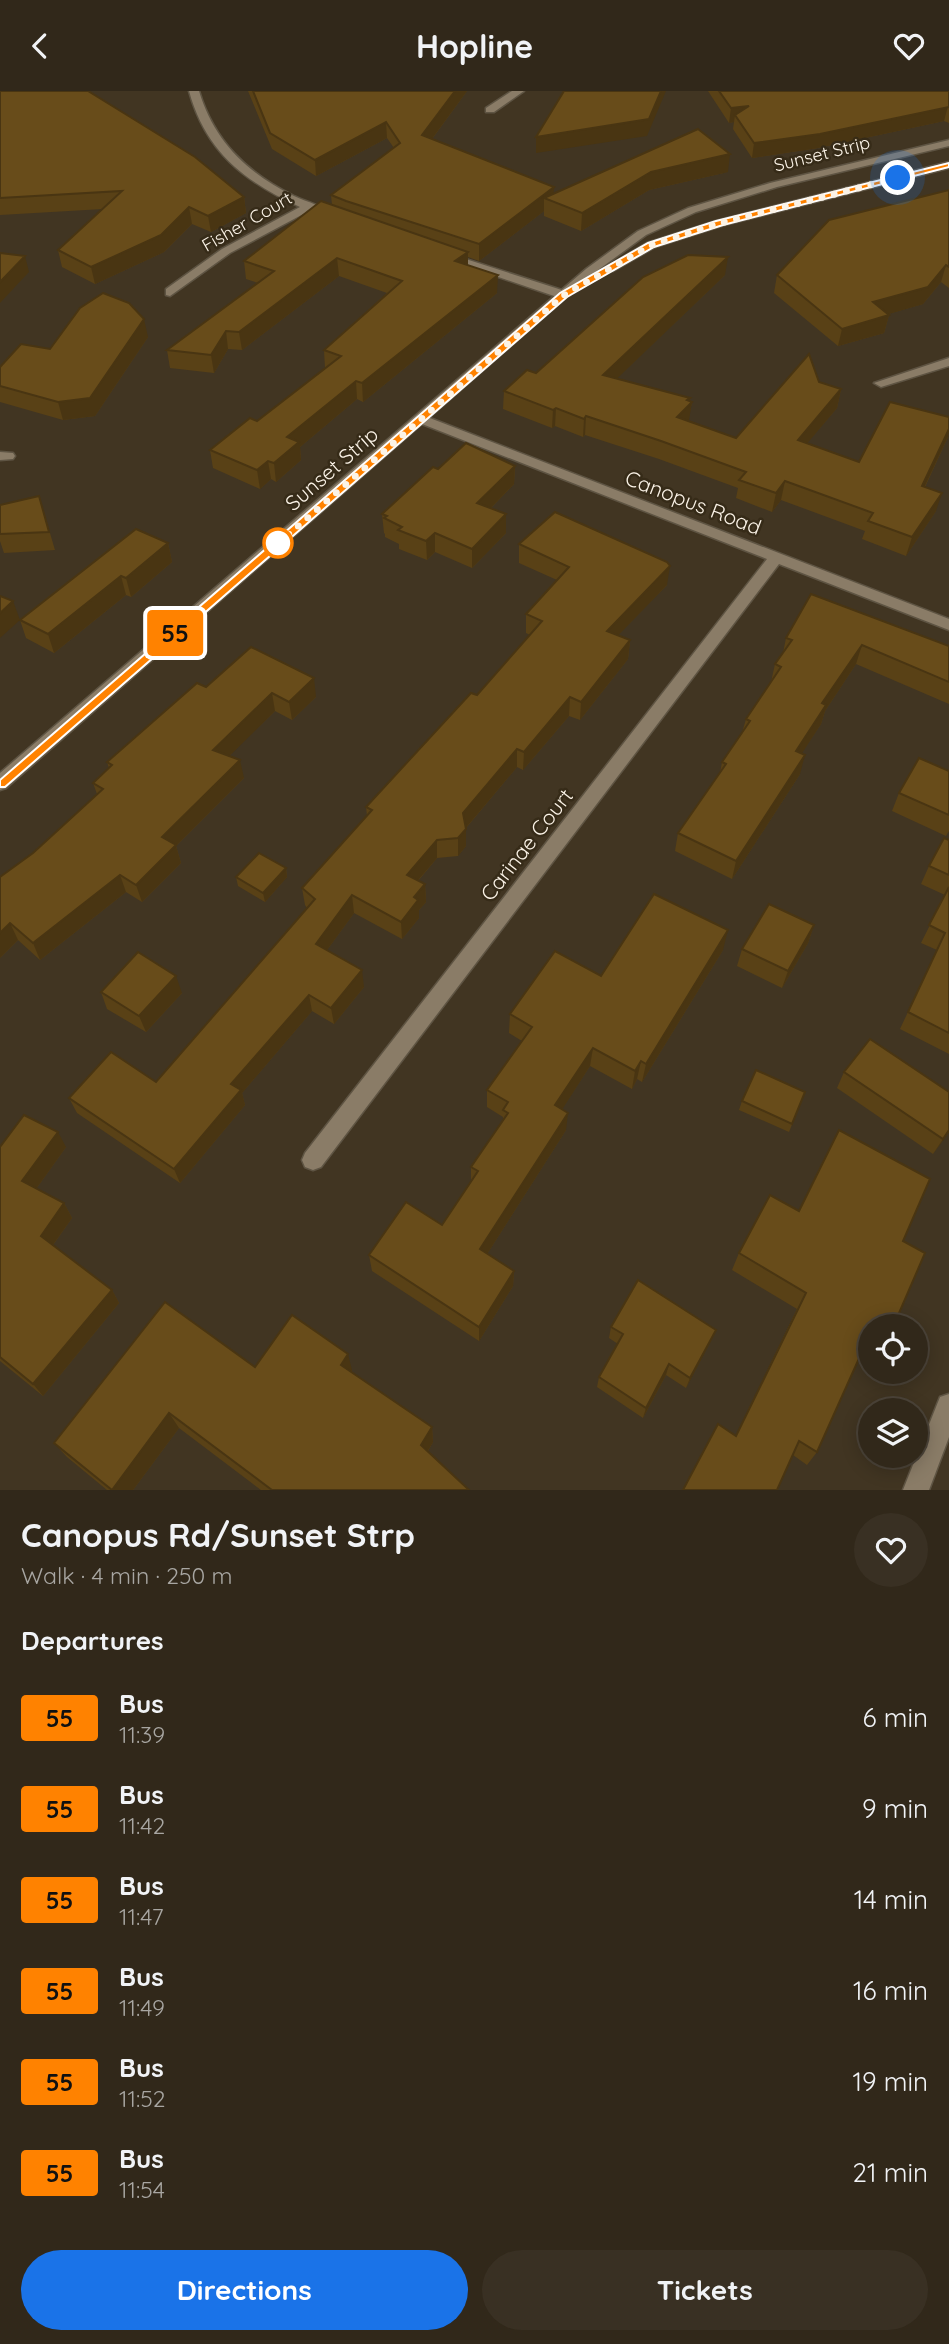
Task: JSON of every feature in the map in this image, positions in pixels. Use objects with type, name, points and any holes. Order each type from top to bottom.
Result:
[{"type":"street","points":[[194,91],[198,112],[211,139],[234,163],[308,207],[339,219]]},
{"type":"street","points":[[490,110],[519,91]]},
{"type":"street","name":"Sunset Strip","points":[[0,783],[564,295],[642,233],[692,210],[774,185],[949,143]]},
{"type":"street","name":"Sunset Strip","points":[[564,295],[651,245],[720,223],[949,165]]},
{"type":"street","name":"Fisher Court","points":[[170,292],[226,251],[308,207]]},
{"type":"street","points":[[438,253],[564,295]]},
{"type":"street","points":[[881,383],[949,362]]},
{"type":"street","name":"Canopus Road","points":[[422,419],[949,625]]},
{"type":"street","name":"Carinae Court","points":[[313,1160],[776,558]]},
{"type":"street","points":[[916,1490],[949,1406]]},
{"type":"building","points":[[0,91],[88,91],[195,157],[244,197],[208,216],[189,207],[161,235],[91,267],[58,250],[122,191],[0,198]]},
{"type":"building","points":[[253,91],[455,91],[422,135],[554,187],[479,244],[331,195],[400,143],[386,122],[315,160],[270,133]]},
{"type":"building","points":[[564,91],[661,91],[649,119],[536,137]]},
{"type":"building","points":[[719,91],[949,91],[949,107],[820,134],[754,143],[735,115],[749,106],[731,108]]},
{"type":"building","points":[[698,129],[730,154],[651,172],[582,213],[544,198]]},
{"type":"building","points":[[949,190],[949,267],[946,265],[928,287],[873,302],[889,315],[842,329],[777,275],[829,220]]},
{"type":"building","points":[[321,201],[468,252],[455,261],[498,275],[362,383],[356,381],[287,437],[299,442],[274,463],[268,461],[257,470],[210,450],[250,418],[257,421],[341,356],[324,350],[402,281],[337,258],[239,332],[226,331],[211,355],[167,350],[274,271],[244,261]]},
{"type":"building","points":[[0,253],[25,256],[0,282]]},
{"type":"building","points":[[688,255],[728,257],[603,375],[690,398],[687,400],[692,402],[677,417],[736,438],[809,354],[819,382],[841,389],[798,440],[859,462],[890,402],[949,417],[949,429],[922,486],[942,493],[912,537],[868,521],[873,513],[785,481],[776,493],[739,480],[746,472],[586,416],[584,419],[556,408],[553,410],[504,391],[527,370],[536,373],[643,277]]},
{"type":"building","points":[[103,293],[129,303],[144,319],[90,398],[58,402],[0,386],[0,367],[21,344],[50,349],[80,308]]},
{"type":"building","points":[[466,443],[515,466],[477,503],[506,514],[472,549],[435,533],[426,541],[398,530],[402,527],[384,518],[387,516],[382,514],[433,467],[438,469]]},
{"type":"building","points":[[39,496],[49,532],[0,534],[0,505]]},
{"type":"building","points":[[555,512],[667,562],[670,566],[607,631],[630,640],[581,702],[570,697],[524,752],[517,749],[463,813],[466,829],[458,838],[437,840],[407,875],[425,884],[414,897],[418,900],[401,922],[352,895],[316,944],[362,970],[331,1008],[309,995],[231,1084],[241,1090],[174,1169],[69,1098],[111,1052],[156,1082],[315,899],[302,888],[372,810],[366,807],[471,693],[477,695],[542,621],[526,614],[569,567],[519,544]]},
{"type":"building","points":[[136,529],[168,543],[126,578],[121,576],[48,634],[20,620]]},
{"type":"building","points":[[811,594],[949,646],[949,682],[862,645],[822,703],[826,705],[796,751],[805,755],[736,861],[678,833],[726,764],[722,762],[750,721],[746,719],[781,667],[775,664],[792,640],[786,638]]},
{"type":"building","points":[[0,596],[13,601],[0,613]]},
{"type":"building","points":[[251,647],[314,678],[289,702],[272,693],[213,750],[240,760],[162,837],[176,845],[136,885],[120,875],[33,943],[10,923],[0,933],[0,877],[33,853],[103,789],[93,783],[112,765],[107,762],[197,683],[206,687]]},
{"type":"building","points":[[919,758],[949,771],[949,815],[899,793]]},
{"type":"building","points":[[944,838],[949,840],[949,875],[929,866]]},
{"type":"building","points":[[259,853],[286,868],[263,893],[236,877]]},
{"type":"building","points":[[949,887],[949,1033],[908,1012],[945,933],[929,925]]},
{"type":"building","points":[[654,894],[728,930],[646,1064],[641,1061],[635,1071],[593,1048],[555,1105],[568,1113],[480,1249],[514,1271],[479,1327],[369,1255],[406,1202],[442,1225],[478,1171],[471,1167],[508,1113],[503,1110],[508,1102],[487,1090],[532,1027],[510,1014],[555,951],[601,976]]},
{"type":"building","points":[[769,904],[814,925],[788,971],[742,949]]},
{"type":"building","points":[[138,952],[176,976],[139,1016],[101,992]]},
{"type":"building","points":[[870,1039],[949,1092],[949,1130],[943,1139],[844,1072]]},
{"type":"building","points":[[756,1070],[805,1092],[792,1124],[742,1101]]},
{"type":"building","points":[[24,1115],[58,1132],[22,1181],[64,1203],[41,1236],[112,1290],[33,1384],[0,1357],[0,1147]]},
{"type":"building","points":[[839,1130],[930,1179],[903,1241],[925,1253],[899,1314],[858,1314],[858,1361],[817,1452],[799,1441],[777,1490],[683,1490],[718,1424],[736,1436],[806,1293],[739,1253],[770,1195],[799,1211]]},
{"type":"building","points":[[638,1280],[716,1330],[690,1378],[669,1364],[646,1408],[599,1377],[623,1334],[611,1327]]},
{"type":"building","points":[[165,1302],[255,1367],[292,1315],[348,1354],[341,1365],[432,1427],[421,1445],[469,1490],[272,1490],[169,1413],[112,1490],[54,1443]]},
{"type":"bus line","name":"55","points":[[0,784],[564,295],[651,245],[720,223],[949,165]]},
{"type":"route","points":[[278,543],[274,547],[564,295],[651,245],[720,223],[898,178]]}]
